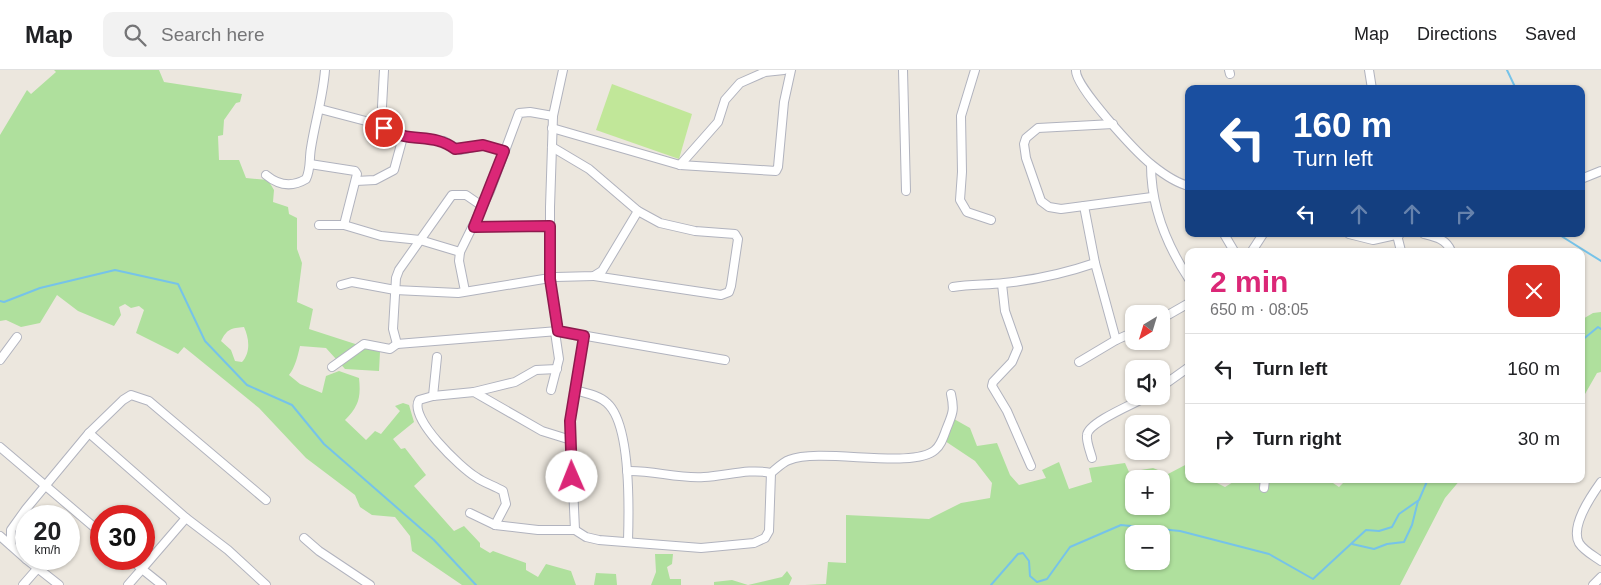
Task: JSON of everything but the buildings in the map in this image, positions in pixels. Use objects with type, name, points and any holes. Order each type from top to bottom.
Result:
[{"type":"street","points":[[266,174],[280,184],[301,182],[306,179],[320,109],[325,70]]},
{"type":"street","points":[[381,125],[384,70]]},
{"type":"street","points":[[551,390],[557,369],[559,346],[550,279],[552,128],[563,70]]},
{"type":"street","points":[[680,165],[718,122],[725,100],[740,83],[765,72],[784,70]]},
{"type":"street","points":[[552,128],[680,165],[776,171],[778,167],[784,102],[791,70]]},
{"type":"street","points":[[903,70],[906,191]]},
{"type":"street","points":[[974,70],[961,116],[962,172],[960,200],[966,212],[991,220]]},
{"type":"street","points":[[1076,70],[1075,75],[1084,92],[1151,165],[1170,178],[1185,184]]},
{"type":"street","points":[[1369,70],[1371,85]]},
{"type":"street","points":[[320,109],[381,125],[403,137],[444,141],[460,150],[483,145],[504,151]]},
{"type":"street","points":[[465,291],[459,262],[460,252],[474,227],[519,113],[530,112],[553,116]]},
{"type":"street","points":[[1113,124],[1038,128],[1026,138],[1024,144],[1026,158],[1041,201],[1055,209],[1152,197]]},
{"type":"street","points":[[356,181],[375,180],[394,170],[403,137]]},
{"type":"street","points":[[341,285],[352,282],[395,290],[452,293],[550,279],[594,276],[721,294],[729,292],[738,239],[734,234],[695,231],[660,223],[638,211],[597,175],[552,147]]},
{"type":"street","points":[[310,164],[355,172],[357,174],[344,225]]},
{"type":"street","points":[[1151,165],[1152,197],[1169,246],[1185,272]]},
{"type":"street","points":[[1585,178],[1601,172]]},
{"type":"street","points":[[397,344],[393,329],[395,290],[399,270],[452,195],[466,196],[482,206]]},
{"type":"street","points":[[1084,206],[1095,263],[1116,340]]},
{"type":"street","points":[[594,276],[602,271],[638,211]]},
{"type":"street","points":[[319,225],[344,225],[381,236],[420,240],[460,252]]},
{"type":"street","points":[[474,227],[550,226]]},
{"type":"street","points":[[1226,237],[1232,248]]},
{"type":"street","points":[[1254,248],[1261,237]]},
{"type":"street","points":[[1357,237],[1373,240],[1386,237]]},
{"type":"street","points":[[1437,237],[1441,238],[1450,248]]},
{"type":"street","points":[[953,287],[978,283],[1002,284],[1050,275],[1095,263]]},
{"type":"street","points":[[1002,284],[1005,311],[1018,348],[1012,362],[993,382],[992,386],[1008,411],[1031,466]]},
{"type":"street","points":[[1170,313],[1185,305]]},
{"type":"street","points":[[332,367],[364,344],[390,349],[397,344],[556,331],[725,360]]},
{"type":"street","points":[[575,530],[570,421],[584,336]]},
{"type":"street","points":[[1079,362],[1125,336]]},
{"type":"street","points":[[0,360],[17,337]]},
{"type":"street","points":[[432,396],[436,357]]},
{"type":"street","points":[[495,525],[506,504],[503,491],[475,477],[422,424],[417,403],[419,400],[432,396],[474,392],[515,382],[536,370],[557,369]]},
{"type":"street","points":[[1170,381],[1185,370]]},
{"type":"street","points":[[575,390],[601,398],[609,404],[622,434],[626,471],[628,542]]},
{"type":"street","points":[[474,392],[542,431],[571,440]]},
{"type":"street","points":[[626,471],[648,471],[704,477],[756,472],[771,473],[788,460],[804,457],[877,458],[926,455],[934,451],[941,442],[952,418],[954,410],[951,394]]},
{"type":"street","points":[[11,544],[11,530],[46,485],[89,433],[123,400],[131,395],[139,396],[149,401],[266,500]]},
{"type":"street","points":[[1092,458],[1086,434],[1106,416],[1129,405]]},
{"type":"street","points":[[89,433],[186,518],[228,550],[266,585]]},
{"type":"street","points":[[0,447],[90,523]]},
{"type":"street","points":[[470,513],[495,525],[538,530],[575,530],[586,537],[599,540],[702,548],[754,543],[764,538],[769,531],[771,473]]},
{"type":"street","points":[[1601,482],[1584,508],[1576,535],[1580,545],[1601,561]]},
{"type":"street","points":[[1264,488],[1265,483]]},
{"type":"street","points":[[155,554],[186,518]]},
{"type":"street","points":[[0,536],[15,548]]},
{"type":"street","points":[[304,538],[319,551],[370,585]]},
{"type":"street","points":[[23,585],[36,570]]},
{"type":"street","points":[[38,570],[59,585]]},
{"type":"street","points":[[128,585],[141,570]]},
{"type":"street","points":[[143,570],[162,585]]},
{"type":"street","points":[[1594,585],[1601,577]]},
{"type":"green space","points":[[54,70],[159,70],[164,82],[242,94],[240,102],[236,103],[224,120],[223,135],[218,136],[219,160],[239,160],[246,178],[268,180],[274,190],[273,202],[288,207],[289,214],[297,218],[297,249],[302,263],[297,302],[313,309],[309,329],[380,352],[379,371],[345,369],[326,348],[300,346],[295,365],[289,375],[300,384],[322,393],[326,376],[339,371],[359,378],[360,391],[358,401],[345,420],[366,440],[375,431],[381,434],[400,411],[395,406],[403,403],[409,405],[414,422],[393,439],[401,449],[405,448],[426,475],[414,486],[454,531],[464,526],[480,543],[480,547],[490,553],[493,551],[526,563],[526,570],[538,577],[546,564],[571,571],[576,585],[462,585],[412,551],[410,536],[395,517],[372,515],[360,507],[355,495],[306,458],[259,408],[184,347],[178,354],[136,333],[144,310],[139,306],[131,308],[125,304],[119,307],[121,315],[114,326],[78,311],[57,295],[40,323],[21,327],[6,320],[0,321],[0,135],[27,90],[31,94],[56,72]],"holes":[[[244,327],[248,340],[247,354],[242,362],[235,361],[231,350],[221,341],[225,334],[233,329]]]},
{"type":"green space","points":[[612,84],[692,114],[679,159],[596,130]]},
{"type":"green space","points":[[1601,312],[1601,372],[1597,373],[1585,394],[1585,318],[1593,313]]},
{"type":"green space","points":[[954,419],[970,428],[977,446],[997,443],[1010,475],[1019,485],[1046,478],[1042,470],[1059,462],[1069,489],[1092,482],[1089,468],[1125,463],[1128,470],[1125,470],[1125,515],[1170,515],[1170,473],[1185,465],[1185,483],[1217,483],[1225,487],[1232,483],[1333,483],[1339,487],[1343,483],[1458,483],[1445,498],[1400,585],[805,585],[826,584],[828,562],[846,563],[846,515],[929,519],[961,503],[990,498],[992,483],[975,461],[945,441],[947,432]]},
{"type":"green space","points":[[1153,468],[1158,470],[1141,470]]},
{"type":"green space","points":[[655,554],[673,554],[672,564],[667,567],[670,579],[681,579],[681,585],[651,585],[656,572]]},
{"type":"green space","points":[[787,571],[792,578],[789,585],[748,585],[782,577]]},
{"type":"green space","points":[[596,573],[616,574],[617,585],[594,585]]},
{"type":"green space","points":[[732,580],[748,585],[714,585],[714,582]]},
{"type":"waterway","points":[[1507,70],[1514,85]]},
{"type":"waterway","points":[[1563,237],[1580,248]]},
{"type":"waterway","points":[[1585,251],[1601,261]]},
{"type":"waterway","points":[[0,301],[4,302],[40,288],[115,270],[178,284],[205,341],[247,385],[292,405],[324,444],[434,540],[476,585]]},
{"type":"waterway","points":[[1585,338],[1598,327],[1601,329]]},
{"type":"waterway","points":[[991,585],[1018,554],[1023,553],[1029,561],[1030,576],[1037,582],[1047,579],[1070,547],[1121,525],[1180,531],[1269,554],[1313,579],[1366,530],[1379,531],[1392,527],[1399,514],[1419,500],[1426,483]]},
{"type":"waterway","points":[[1352,544],[1374,549],[1387,544],[1404,542],[1412,525],[1418,501]]},
{"type":"route","points":[[384,128],[403,137],[444,141],[455,149],[460,150],[483,145],[504,151],[490,191],[474,227],[550,226],[551,297],[558,331],[584,336],[570,421],[572,477]]}]
